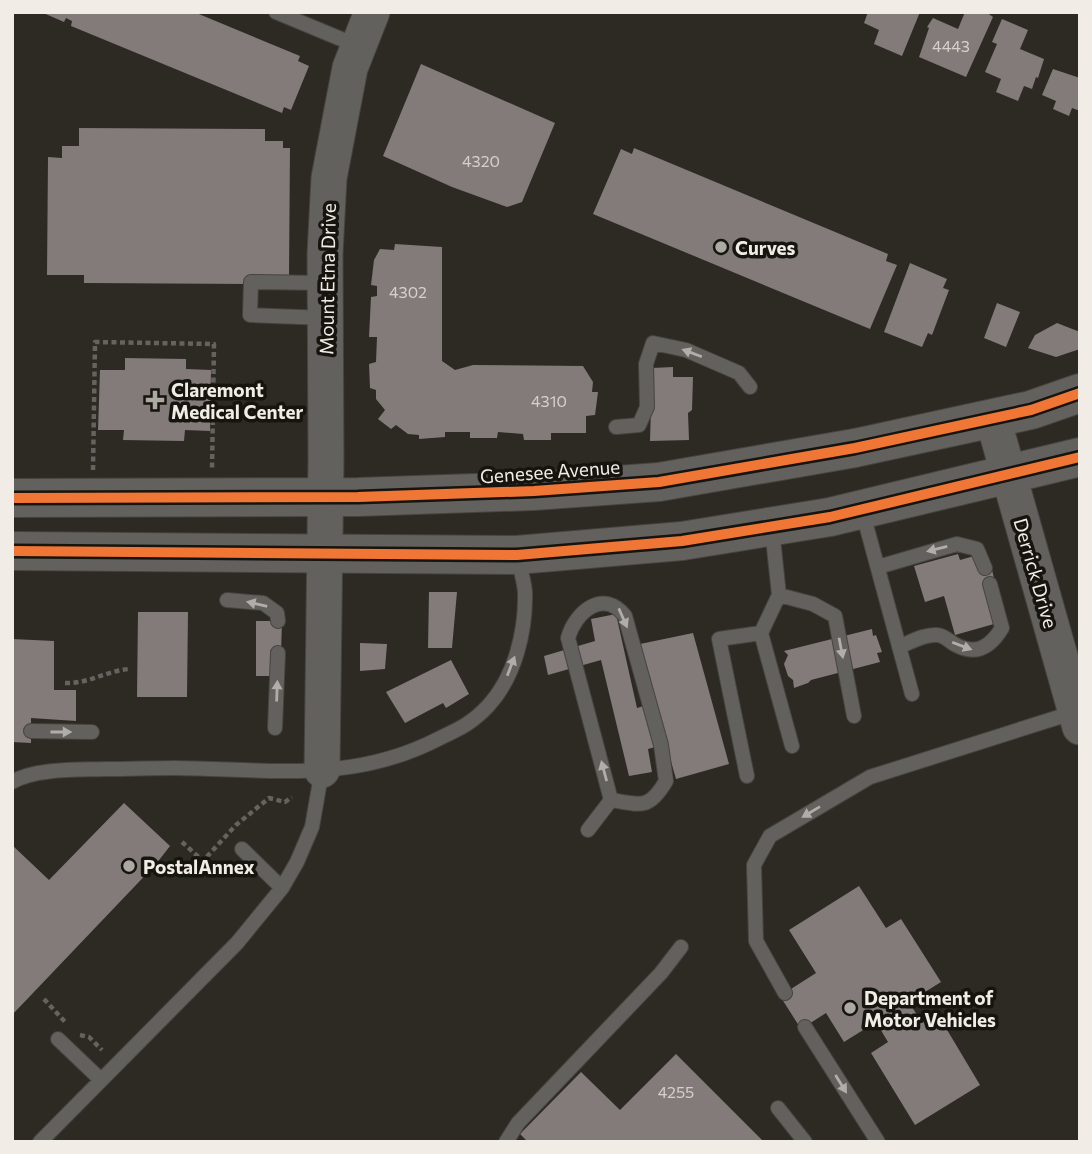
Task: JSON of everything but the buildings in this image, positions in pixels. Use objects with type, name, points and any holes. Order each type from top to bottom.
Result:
[{"type":"main road","name":"Genesee Avenue","points":[[12,498],[325,498],[534,491],[659,482],[855,448],[993,419],[1031,410],[1080,393]]},
{"type":"main road","points":[[12,551],[517,555],[682,541],[862,510],[1080,457]]},
{"type":"street","name":"Mount Etna Drive","points":[[322,770],[329,177],[350,68],[372,12]]},
{"type":"street","name":"Derrick Drive","points":[[993,419],[1078,720]]},
{"type":"lane","points":[[276,12],[358,46]]},
{"type":"lane","points":[[326,284],[251,282],[250,315],[326,318]]},
{"type":"lane","points":[[616,427],[639,425],[647,407],[646,364],[653,343],[686,350],[739,373],[750,387]]},
{"type":"lane","points":[[862,510],[912,694]]},
{"type":"lane","points":[[772,527],[779,595],[761,633],[792,746]]},
{"type":"lane","points":[[878,567],[957,544],[977,549],[985,568]]},
{"type":"lane","points":[[12,782],[33,774],[90,770],[176,768],[292,773],[351,767],[416,751],[473,721],[500,693],[523,627],[525,590],[517,555]]},
{"type":"lane","points":[[899,647],[924,636],[940,635],[971,650],[988,646],[1002,628],[990,584]]},
{"type":"lane","points":[[779,595],[813,604],[835,616],[854,716]]},
{"type":"lane","points":[[228,600],[263,603],[277,613],[278,621]]},
{"type":"lane","points":[[610,603],[619,608],[625,616],[661,745],[666,781],[652,802],[642,805],[611,800],[568,638],[572,624],[578,616],[594,605],[610,603]]},
{"type":"lane","points":[[747,775],[719,639],[761,633]]},
{"type":"lane","points":[[275,728],[278,653]]},
{"type":"lane","points":[[785,993],[756,941],[754,865],[770,836],[870,777],[1078,720]]},
{"type":"lane","points":[[31,731],[92,732]]},
{"type":"lane","points":[[40,1142],[237,943],[282,888],[313,827],[322,770]]},
{"type":"lane","points":[[588,830],[611,800]]},
{"type":"lane","points":[[242,849],[282,888]]},
{"type":"lane","points":[[506,1142],[518,1123],[661,973],[681,947]]},
{"type":"lane","points":[[805,1027],[878,1142]]},
{"type":"lane","points":[[58,1039],[101,1080]]},
{"type":"lane","points":[[778,1108],[805,1142]]},
{"type":"path","points":[[93,471],[95,342],[214,344],[212,472]]},
{"type":"path","points":[[65,682],[78,683],[111,670],[129,669]]},
{"type":"path","points":[[182,842],[203,861],[256,807],[269,798],[285,802],[292,797]]},
{"type":"cycle path","points":[[12,498],[358,497],[534,491],[659,482],[855,448],[1031,410],[1080,393]]},
{"type":"cycle path","points":[[12,551],[517,555],[682,541],[830,517],[1080,457]]},
{"type":"place","name":"Curves","points":[[721,247]]},
{"type":"place","name":"Claremont Medical Center","points":[[155,400]]},
{"type":"place","name":"PostalAnnex","points":[[129,866]]},
{"type":"place","name":"Department of Motor Vehicles","points":[[850,1008]]}]
